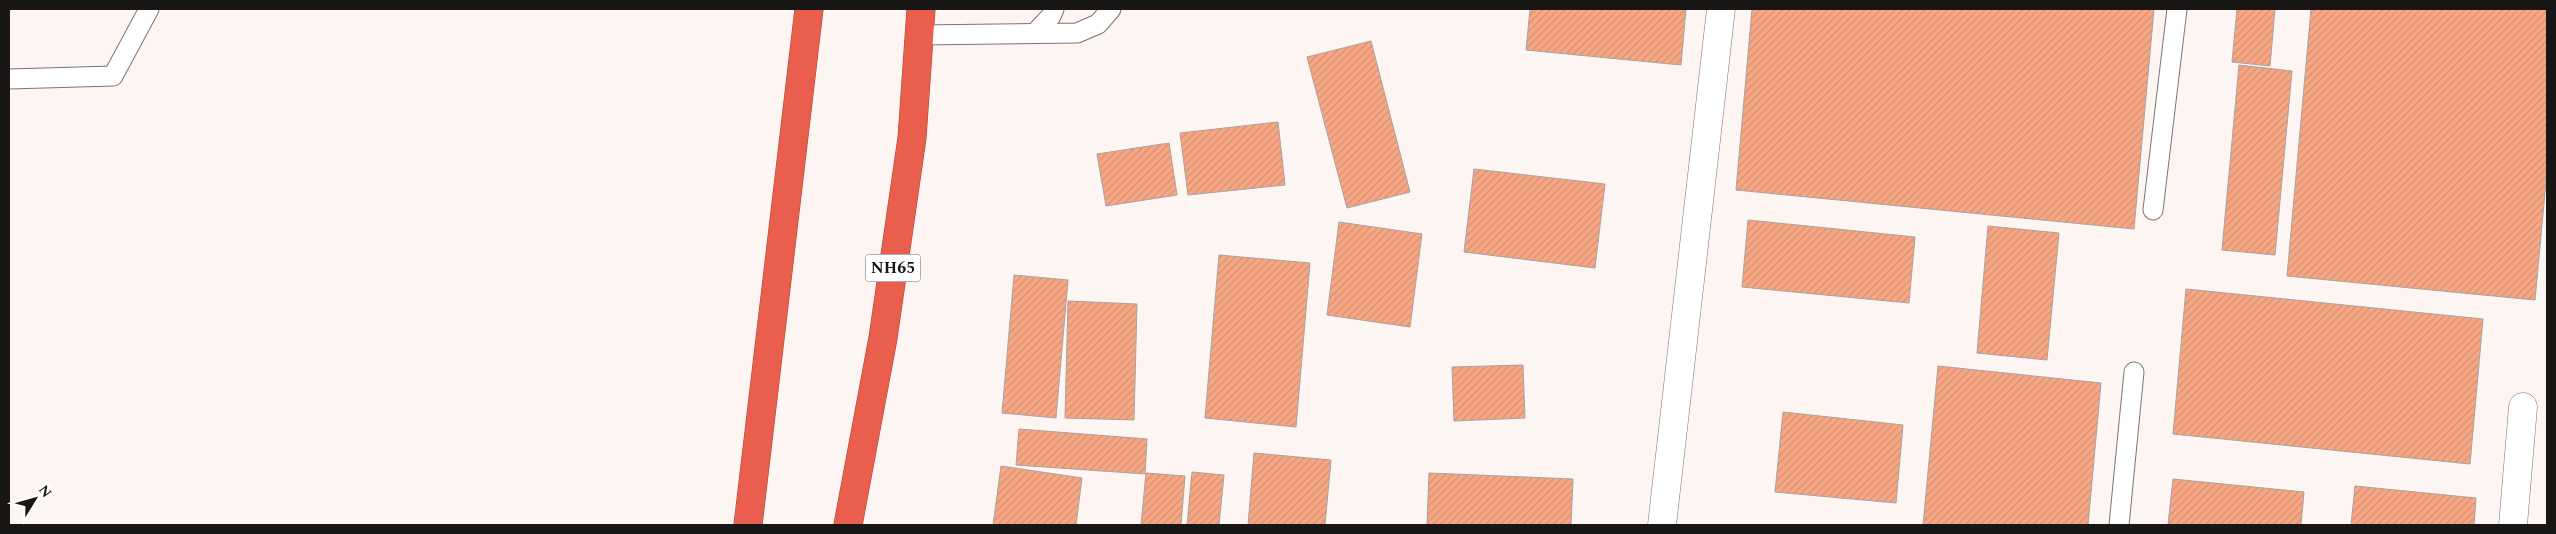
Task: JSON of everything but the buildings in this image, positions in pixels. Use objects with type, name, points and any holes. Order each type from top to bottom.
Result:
[{"type":"highway","points":[[748,525],[809,9]]},
{"type":"highway","name":"NH65","points":[[848,525],[883,338],[912,138],[921,22]]},
{"type":"street","points":[[1662,525],[1721,9]]},
{"type":"street","points":[[2513,525],[2523,407]]},
{"type":"lane","points":[[9,78],[112,76],[149,9]]},
{"type":"lane","points":[[1035,33],[1051,16],[1054,9]]},
{"type":"lane","points":[[921,22],[1035,33],[1077,33],[1098,24],[1111,9]]},
{"type":"lane","points":[[2153,210],[2177,9]]},
{"type":"lane","points":[[2119,525],[2134,372]]}]
